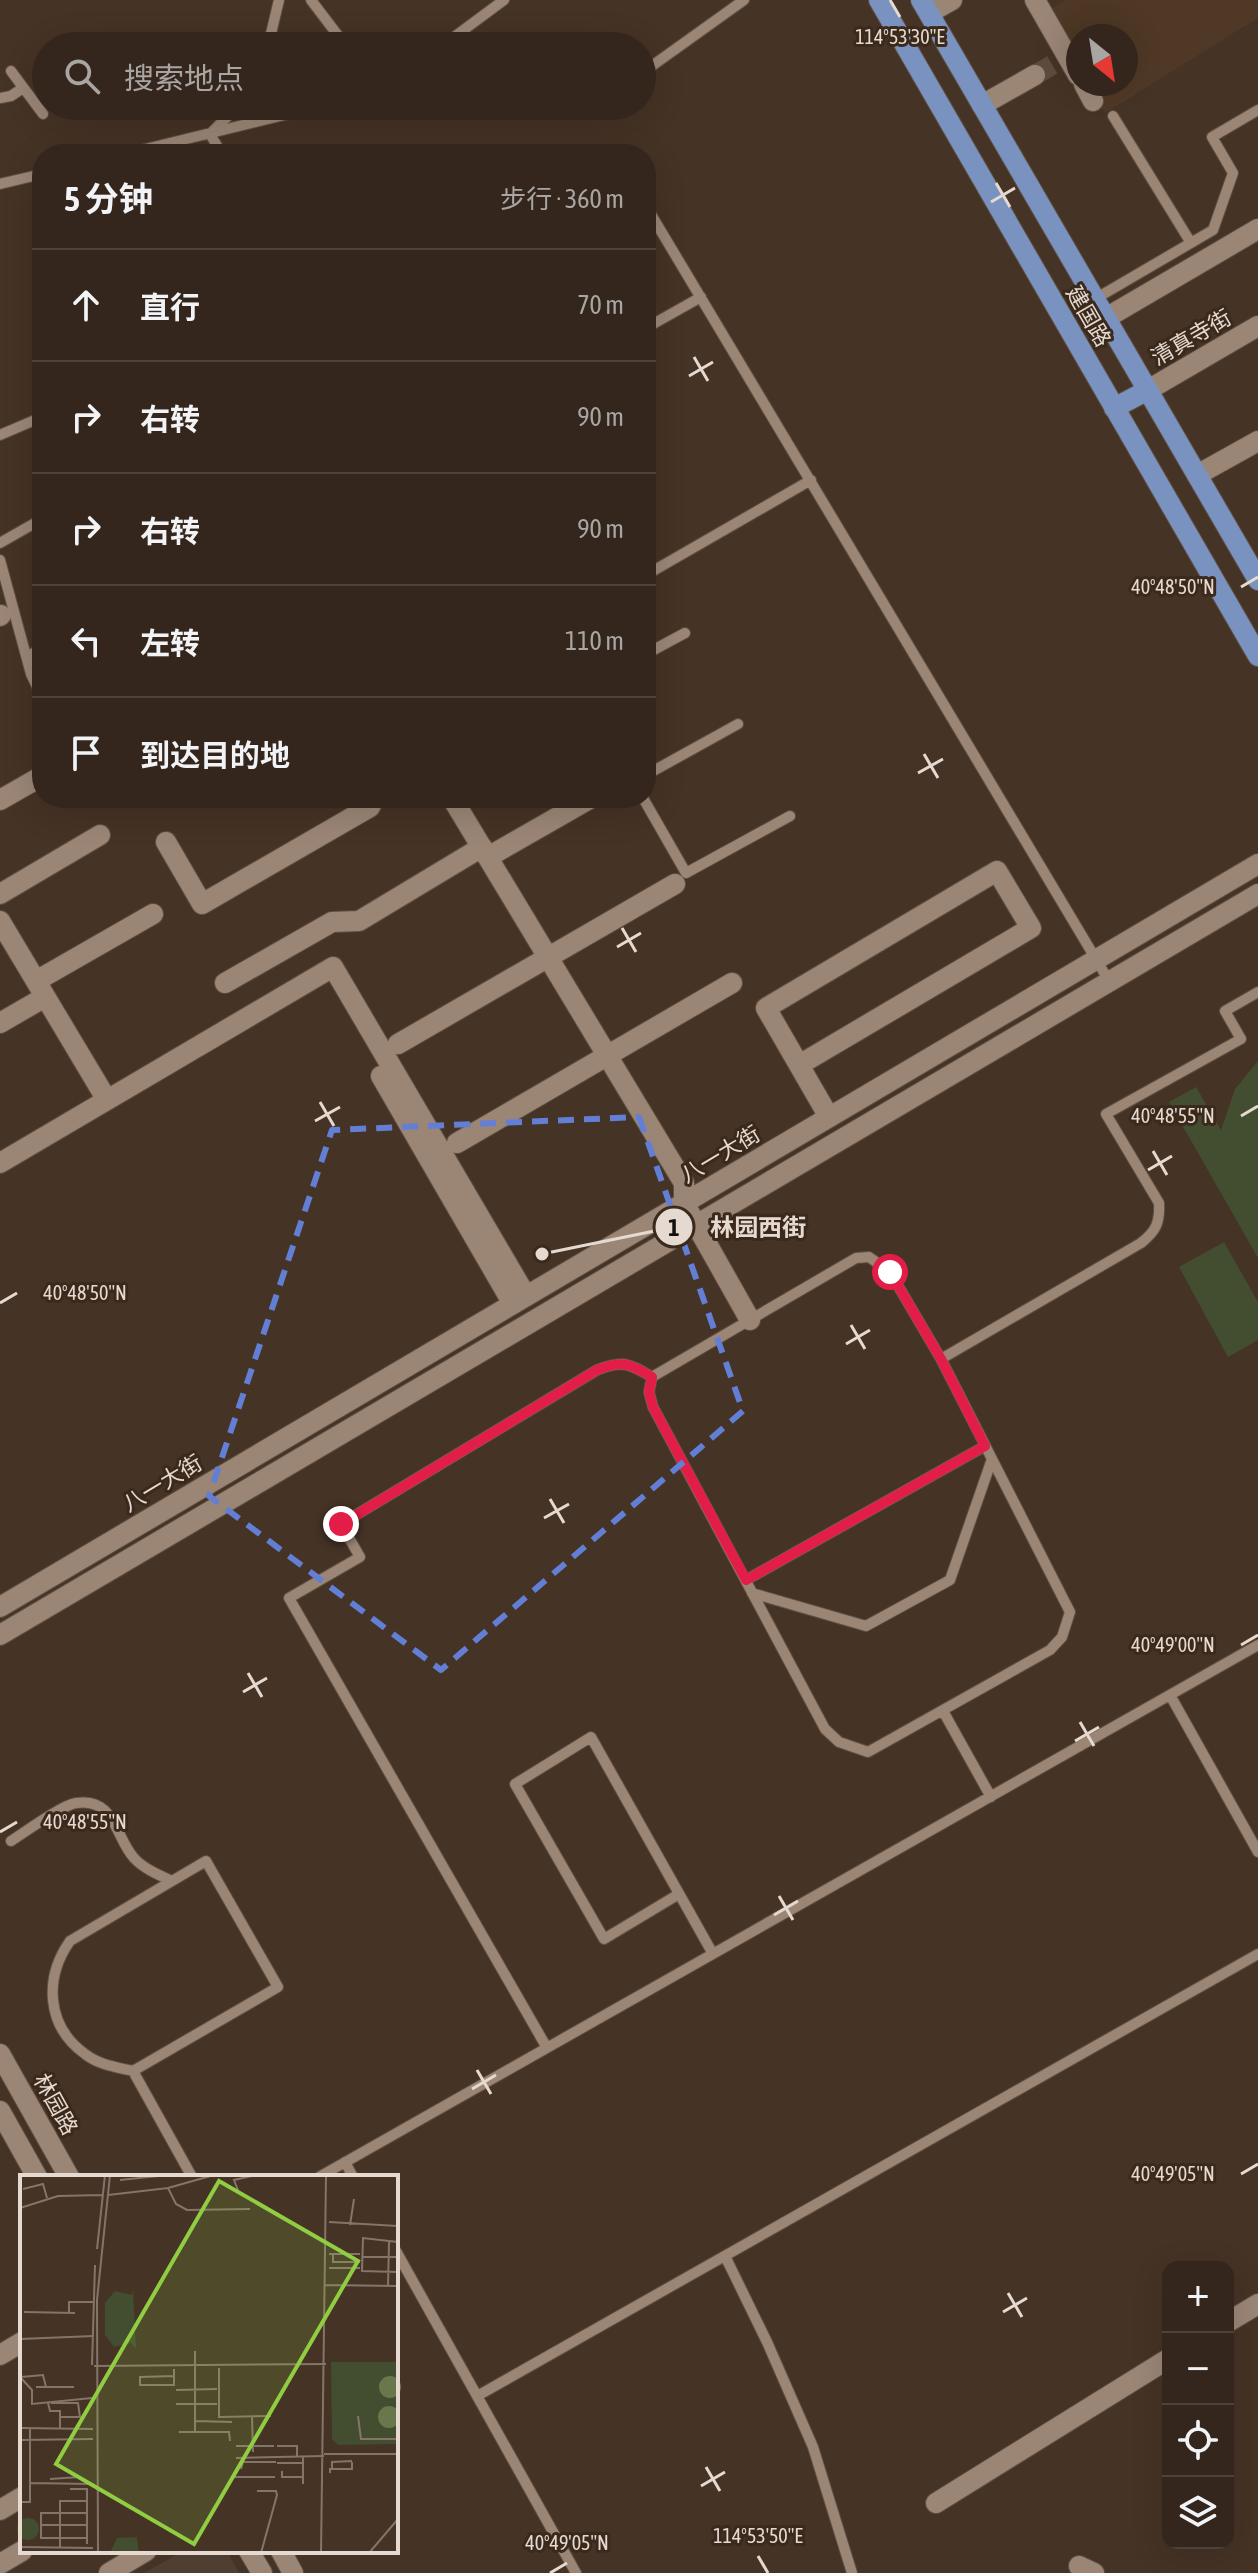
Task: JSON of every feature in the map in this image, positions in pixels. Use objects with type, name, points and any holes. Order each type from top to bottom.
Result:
[{"type":"main road","name":"建国路","points":[[879,0],[1258,656]]},
{"type":"main road","name":"建国路","points":[[925,7],[1258,580]]},
{"type":"main road","points":[[1114,408],[1148,390]]},
{"type":"street","points":[[925,7],[952,0]]},
{"type":"street","points":[[1043,3],[1066,49]]},
{"type":"street","points":[[982,105],[1035,75]]},
{"type":"street","points":[[1106,318],[1258,229]]},
{"type":"street","name":"清真寺街","points":[[1148,390],[1258,326]]},
{"type":"street","points":[[1197,475],[1258,441]]},
{"type":"street","points":[[0,800],[32,782]]},
{"type":"street","points":[[166,842],[202,904],[368,808]]},
{"type":"street","points":[[458,808],[684,1183],[684,1203],[750,1320]]},
{"type":"street","points":[[225,983],[332,922],[359,921],[571,808]]},
{"type":"street","points":[[0,894],[100,835]]},
{"type":"street","name":"八一大街","points":[[0,1607],[1258,864]]},
{"type":"street","points":[[799,1065],[1031,928],[997,871],[766,1008],[829,1117]]},
{"type":"street","points":[[398,1044],[675,884]]},
{"type":"street","points":[[0,1635],[1258,894]]},
{"type":"street","points":[[0,1023],[40,989],[153,914]]},
{"type":"street","points":[[0,921],[107,1100]]},
{"type":"street","points":[[0,1163],[333,967],[520,1300]]},
{"type":"street","points":[[457,1143],[732,983]]},
{"type":"street","points":[[375,1065],[520,1300]]},
{"type":"street","name":"林园路","points":[[0,2054],[68,2175]]},
{"type":"street","points":[[0,2111],[36,2175]]},
{"type":"street","points":[[1234,2318],[1258,2304]]},
{"type":"street","points":[[0,2355],[20,2343]]},
{"type":"street","points":[[936,2503],[1162,2363]]},
{"type":"street","points":[[0,2510],[20,2498]]},
{"type":"street","points":[[0,2564],[20,2552]]},
{"type":"street","points":[[109,2573],[143,2553]]},
{"type":"street","points":[[250,2553],[262,2573]]},
{"type":"street","points":[[282,2553],[293,2573]]},
{"type":"lane","points":[[271,32],[279,0]]},
{"type":"lane","points":[[311,0],[335,32]]},
{"type":"lane","points":[[461,32],[504,0]]},
{"type":"lane","points":[[656,63],[744,0]]},
{"type":"lane","points":[[11,71],[32,100]]},
{"type":"lane","points":[[0,98],[11,96],[23,88]]},
{"type":"lane","points":[[1095,299],[1213,230],[1233,173],[1212,137],[1258,110]]},
{"type":"lane","points":[[1113,116],[1191,243]]},
{"type":"lane","points":[[210,134],[224,120]]},
{"type":"lane","points":[[168,144],[266,120]]},
{"type":"lane","points":[[210,134],[216,144]]},
{"type":"lane","points":[[0,184],[32,176]]},
{"type":"lane","points":[[656,223],[1109,981]]},
{"type":"lane","points":[[656,322],[701,297]]},
{"type":"lane","points":[[0,435],[32,421]]},
{"type":"lane","points":[[656,569],[811,480]]},
{"type":"lane","points":[[0,543],[32,525]]},
{"type":"lane","points":[[0,560],[32,670]]},
{"type":"lane","points":[[656,649],[685,633]]},
{"type":"lane","points":[[27,657],[32,654]]},
{"type":"lane","points":[[656,769],[738,724]]},
{"type":"lane","points":[[649,808],[686,873],[790,816]]},
{"type":"lane","points":[[941,1359],[1155,1232],[1160,1218],[1159,1203],[1106,1114],[1241,1039],[1225,1011],[1258,992]]},
{"type":"lane","points":[[869,1257],[890,1272],[941,1359],[1070,1612],[1068,1626],[1050,1650],[868,1752],[839,1742],[825,1729],[653,1407],[649,1392],[652,1377],[750,1320],[856,1258],[869,1257]]},
{"type":"lane","points":[[547,2048],[289,1598],[360,1557],[341,1524],[597,1370],[617,1362],[635,1366],[652,1377]]},
{"type":"lane","points":[[746,1580],[985,1446]]},
{"type":"lane","points":[[752,1593],[866,1626],[950,1580],[992,1459]]},
{"type":"lane","points":[[322,2175],[1258,1645]]},
{"type":"lane","points":[[1170,1695],[1258,1852]]},
{"type":"lane","points":[[943,1711],[991,1797]]},
{"type":"lane","points":[[679,1894],[604,1939],[515,1784],[591,1737],[713,1954]]},
{"type":"lane","points":[[11,1841],[74,1803],[92,1803],[106,1808],[133,1857],[145,1868],[172,1881]]},
{"type":"lane","points":[[206,1861],[278,1987],[133,2071],[104,2064],[85,2054],[71,2040],[58,2021],[52,1976],[70,1941],[206,1861]]},
{"type":"lane","points":[[479,2395],[1258,1954]]},
{"type":"lane","points":[[133,2071],[191,2175]]},
{"type":"lane","points":[[345,2162],[352,2175]]},
{"type":"lane","points":[[398,2254],[576,2573]]},
{"type":"lane","points":[[725,2256],[813,2447],[852,2573]]},
{"type":"highlighted area","points":[[639,1117],[743,1411],[441,1670],[209,1496],[332,1130]]},
{"type":"shaded area","points":[[1065,0],[1258,0],[1258,18],[1138,93],[1138,24],[1066,24],[1066,43],[1048,11]]},
{"type":"shaded area","points":[[1096,96],[1132,96],[1105,113]]},
{"type":"shaded area","points":[[179,2553],[228,2553],[239,2573],[144,2573]]},
{"type":"green space","points":[[1258,1061],[1258,1258],[1169,1102],[1196,1087],[1221,1130],[1235,1089]]},
{"type":"green space","points":[[1224,1242],[1258,1302],[1258,1340],[1228,1357],[1179,1267]]},
{"type":"tunnel","points":[[1035,75],[1066,57]]},
{"type":"place","name":"林园西街","points":[[542,1254]]},
{"type":"route","points":[[341,1524],[597,1370],[617,1362],[635,1366],[652,1377],[649,1392],[653,1407],[746,1580],[985,1446],[941,1359],[890,1272]]}]
